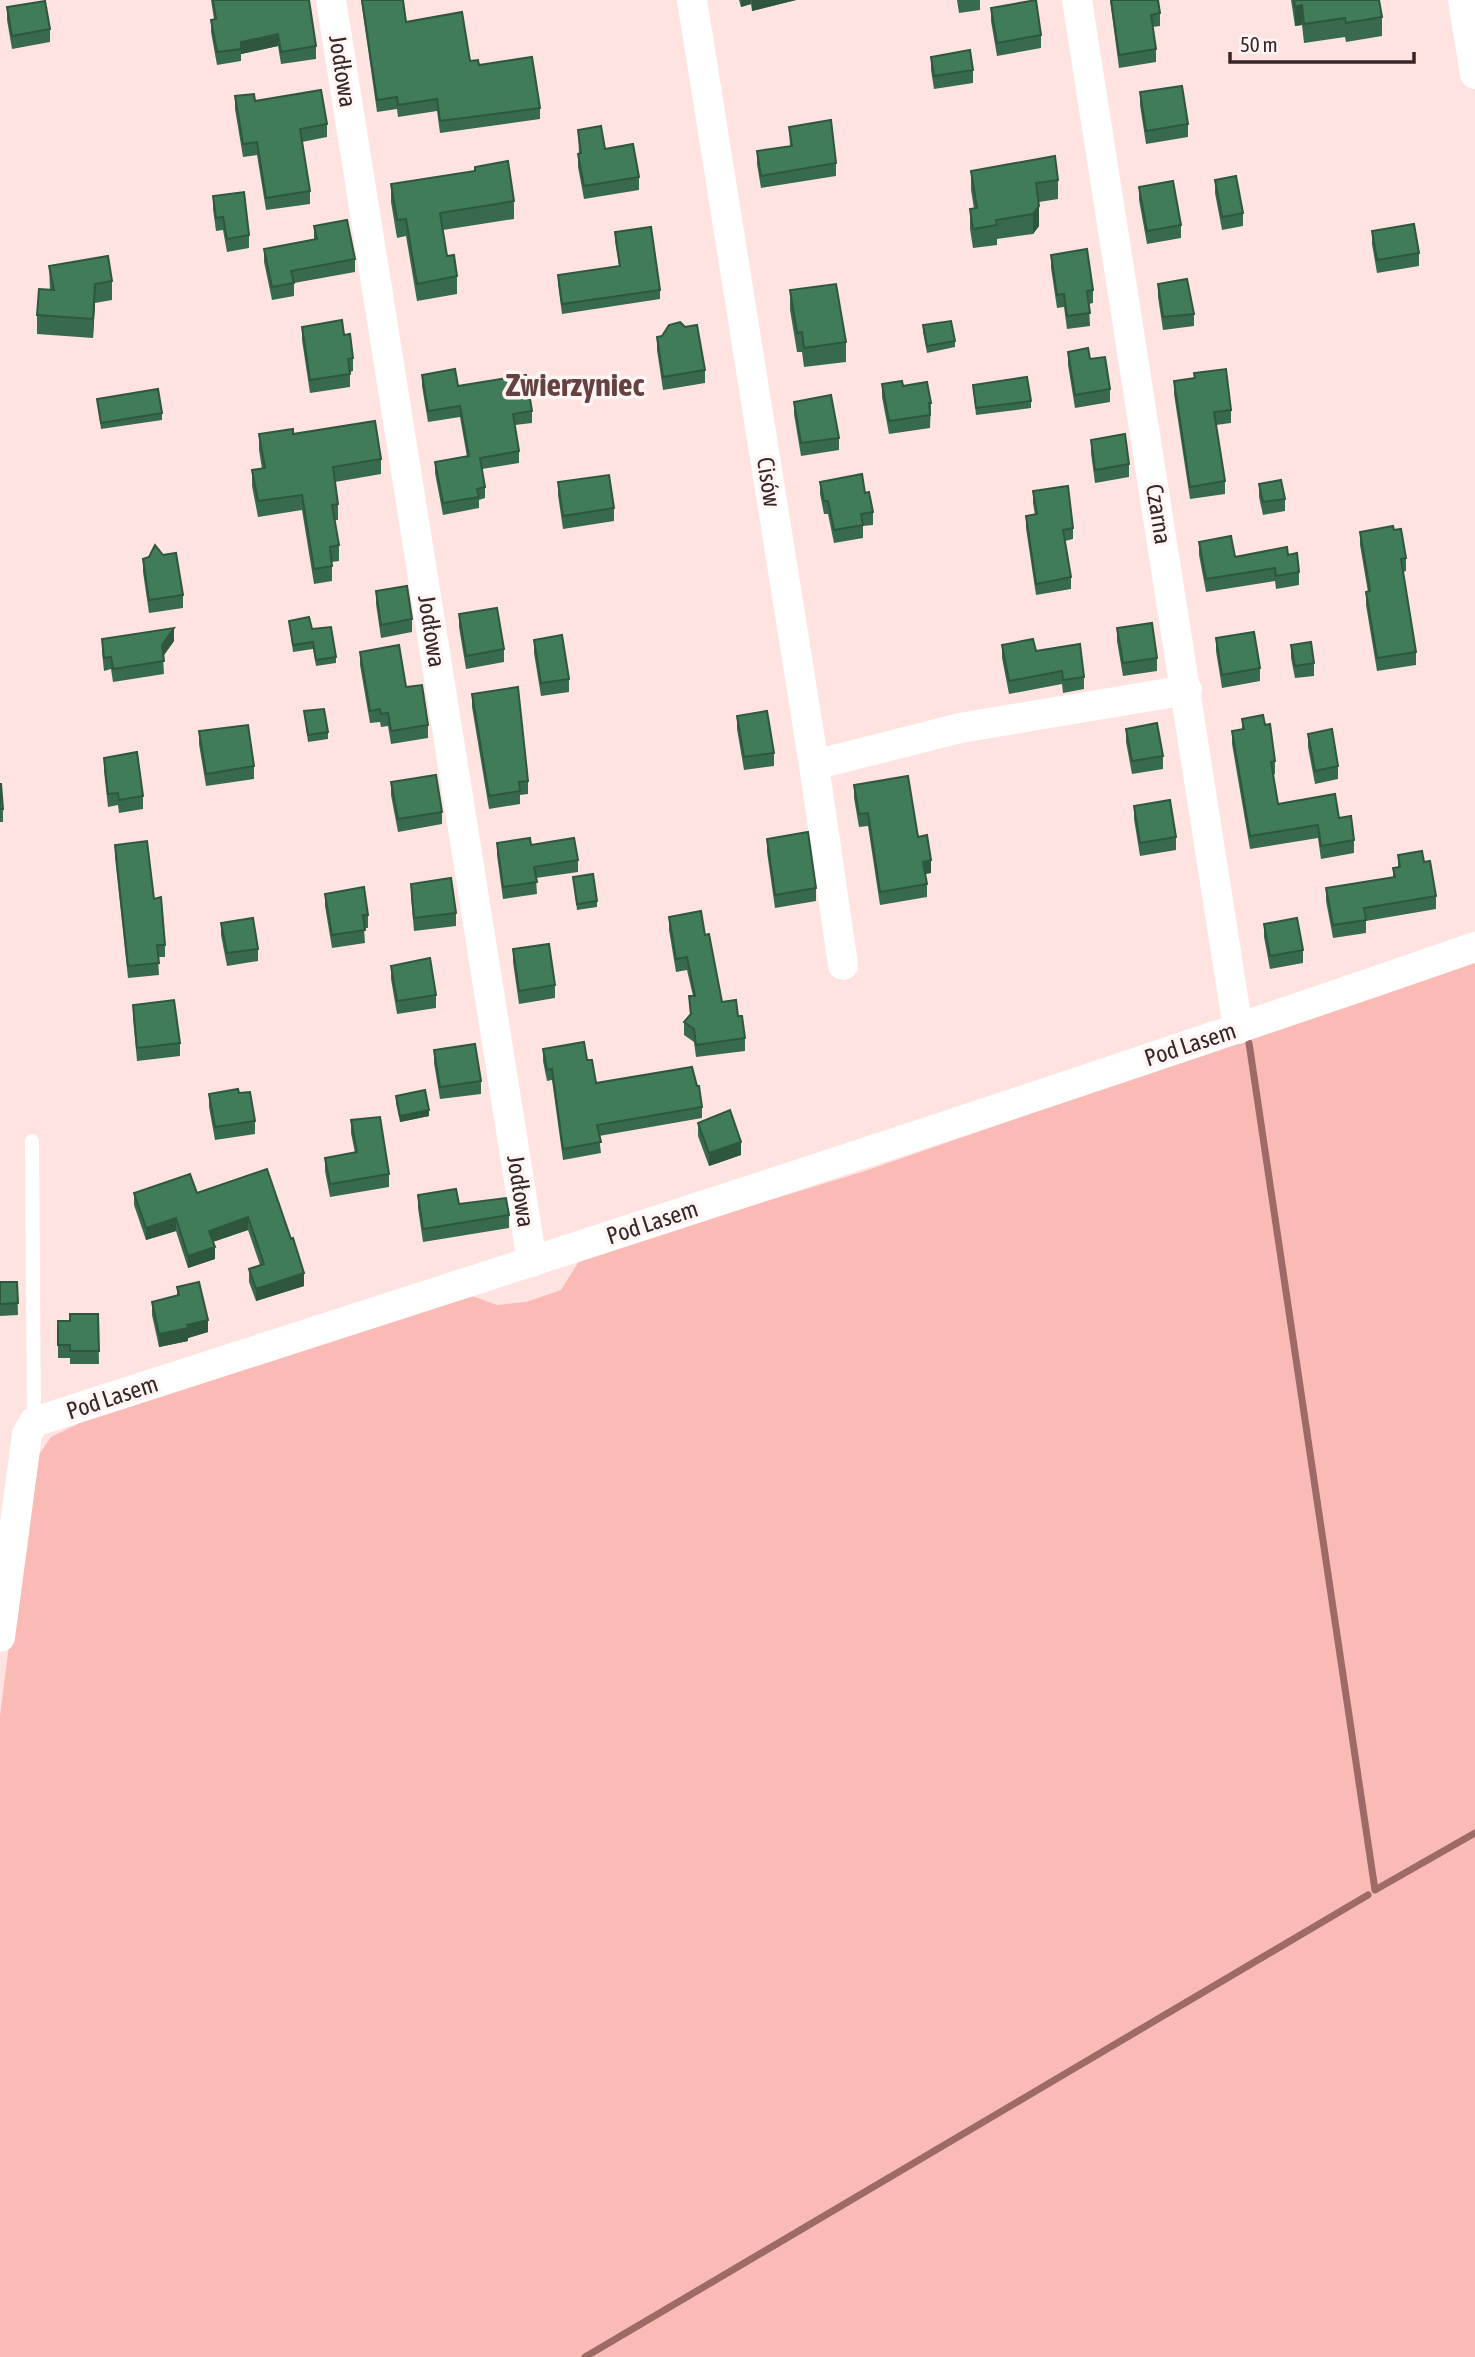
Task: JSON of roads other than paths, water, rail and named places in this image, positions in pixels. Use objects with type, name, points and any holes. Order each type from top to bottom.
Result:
[{"type":"street","name":"Jodłowa","points":[[331,0],[532,1262]]},
{"type":"street","name":"Cisów","points":[[692,0],[814,765],[843,965]]},
{"type":"street","name":"Czarna","points":[[1077,0],[1238,1029]]},
{"type":"street","points":[[1463,0],[1475,74]]},
{"type":"street","points":[[814,765],[960,728],[1187,690]]},
{"type":"street","name":"Pod Lasem","points":[[0,1637],[27,1434],[34,1422],[532,1262],[1238,1029],[1475,947]]},
{"type":"lane","points":[[32,1142],[34,1422]]},
{"type":"waterway","points":[[1249,1043],[1375,1890],[1475,1833]]},
{"type":"waterway","points":[[585,2357],[1368,1895]]},
{"type":"district","name":"Zwierzyniec","points":[[575,384]]}]
